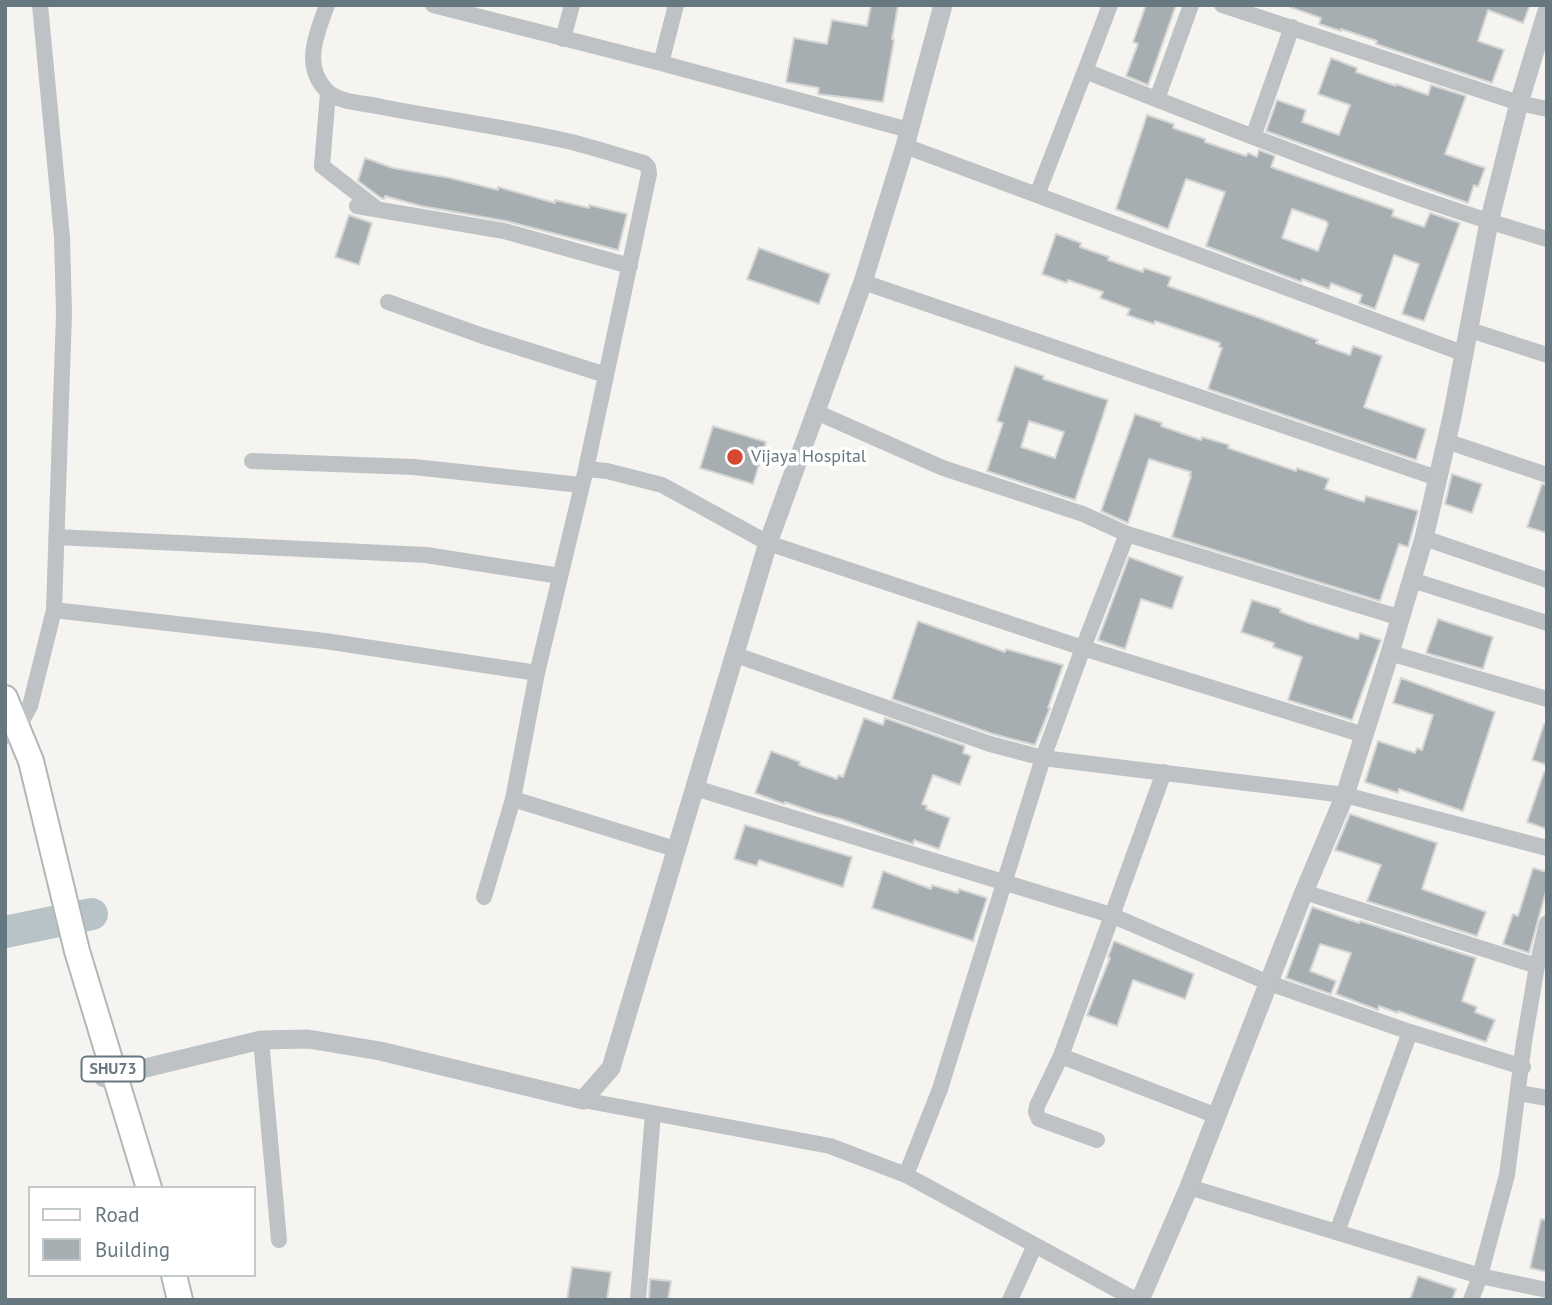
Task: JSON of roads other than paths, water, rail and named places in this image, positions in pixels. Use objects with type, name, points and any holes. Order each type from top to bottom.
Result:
[{"type":"main road","name":"SHU73","points":[[5,698],[9,735],[31,761],[57,906],[70,952],[109,1076],[148,1186]]},
{"type":"main road","name":"SHU73","points":[[109,1076],[136,1186]]},
{"type":"main road","points":[[160,1277],[165,1300]]},
{"type":"main road","points":[[174,1277],[180,1300]]},
{"type":"street","points":[[9,735],[30,706],[54,610],[64,313],[62,237],[40,5]]},
{"type":"street","points":[[327,5],[313,44],[312,60],[316,78],[328,93],[372,105],[568,141],[644,163],[648,167],[649,174],[630,266],[537,673],[513,799],[484,897]]},
{"type":"street","points":[[563,39],[572,5]]},
{"type":"street","points":[[661,63],[676,5]]},
{"type":"street","points":[[583,1100],[611,1069],[768,544],[863,282],[907,138],[943,5]]},
{"type":"street","points":[[1037,195],[1110,5]]},
{"type":"street","points":[[1157,99],[1191,5]]},
{"type":"street","points":[[1222,5],[1519,103],[1547,109]]},
{"type":"street","points":[[436,6],[661,63],[907,138],[1037,195],[1465,354]]},
{"type":"street","points":[[109,1076],[261,1040],[308,1039],[380,1051],[583,1100],[830,1146],[906,1175],[1138,1300],[1189,1187],[1304,892],[1345,795],[1424,538],[1470,330],[1489,222],[1519,103],[1547,11]]},
{"type":"street","points":[[1253,137],[1292,27]]},
{"type":"street","points":[[1085,71],[1253,137],[1489,222],[1547,239]]},
{"type":"street","points":[[328,93],[322,166],[377,209]]},
{"type":"street","points":[[357,206],[505,231],[630,266]]},
{"type":"street","points":[[863,282],[1437,478]]},
{"type":"street","points":[[387,302],[606,375]]},
{"type":"street","points":[[1470,330],[1547,355]]},
{"type":"street","points":[[816,412],[943,468],[1083,514],[1127,534],[1401,618]]},
{"type":"street","points":[[1447,441],[1547,475]]},
{"type":"street","points":[[252,461],[583,477],[607,471],[662,485],[768,544],[1083,648],[1364,735]]},
{"type":"street","points":[[906,1175],[940,1089],[1042,758],[1127,534]]},
{"type":"street","points":[[56,537],[426,555],[560,576]]},
{"type":"street","points":[[1424,538],[1547,580]]},
{"type":"street","points":[[1412,580],[1547,623]]},
{"type":"street","points":[[54,610],[325,640],[537,673]]},
{"type":"street","points":[[1390,653],[1547,699]]},
{"type":"street","points":[[736,655],[990,744],[1042,758],[1345,795],[1547,848]]},
{"type":"street","points":[[1097,1140],[1038,1119],[1037,1106],[1061,1056],[1164,772]]},
{"type":"street","points":[[695,788],[1111,915],[1269,983],[1522,1067]]},
{"type":"street","points":[[513,799],[675,849]]},
{"type":"street","points":[[1304,892],[1536,966]]},
{"type":"street","points":[[1471,1300],[1507,1175],[1536,966],[1547,923]]},
{"type":"street","points":[[1530,1010],[1547,1014]]},
{"type":"street","points":[[1337,1233],[1410,1032]]},
{"type":"street","points":[[261,1040],[279,1240]]},
{"type":"street","points":[[1061,1056],[1217,1116]]},
{"type":"street","points":[[1519,1093],[1547,1098]]},
{"type":"street","points":[[638,1300],[653,1113]]},
{"type":"street","points":[[1189,1187],[1480,1276],[1547,1290]]},
{"type":"street","points":[[1010,1300],[1035,1245]]},
{"type":"waterway","points":[[5,932],[92,914]]},
{"type":"place","name":"Vijaya Hospital","points":[[735,457]]}]
